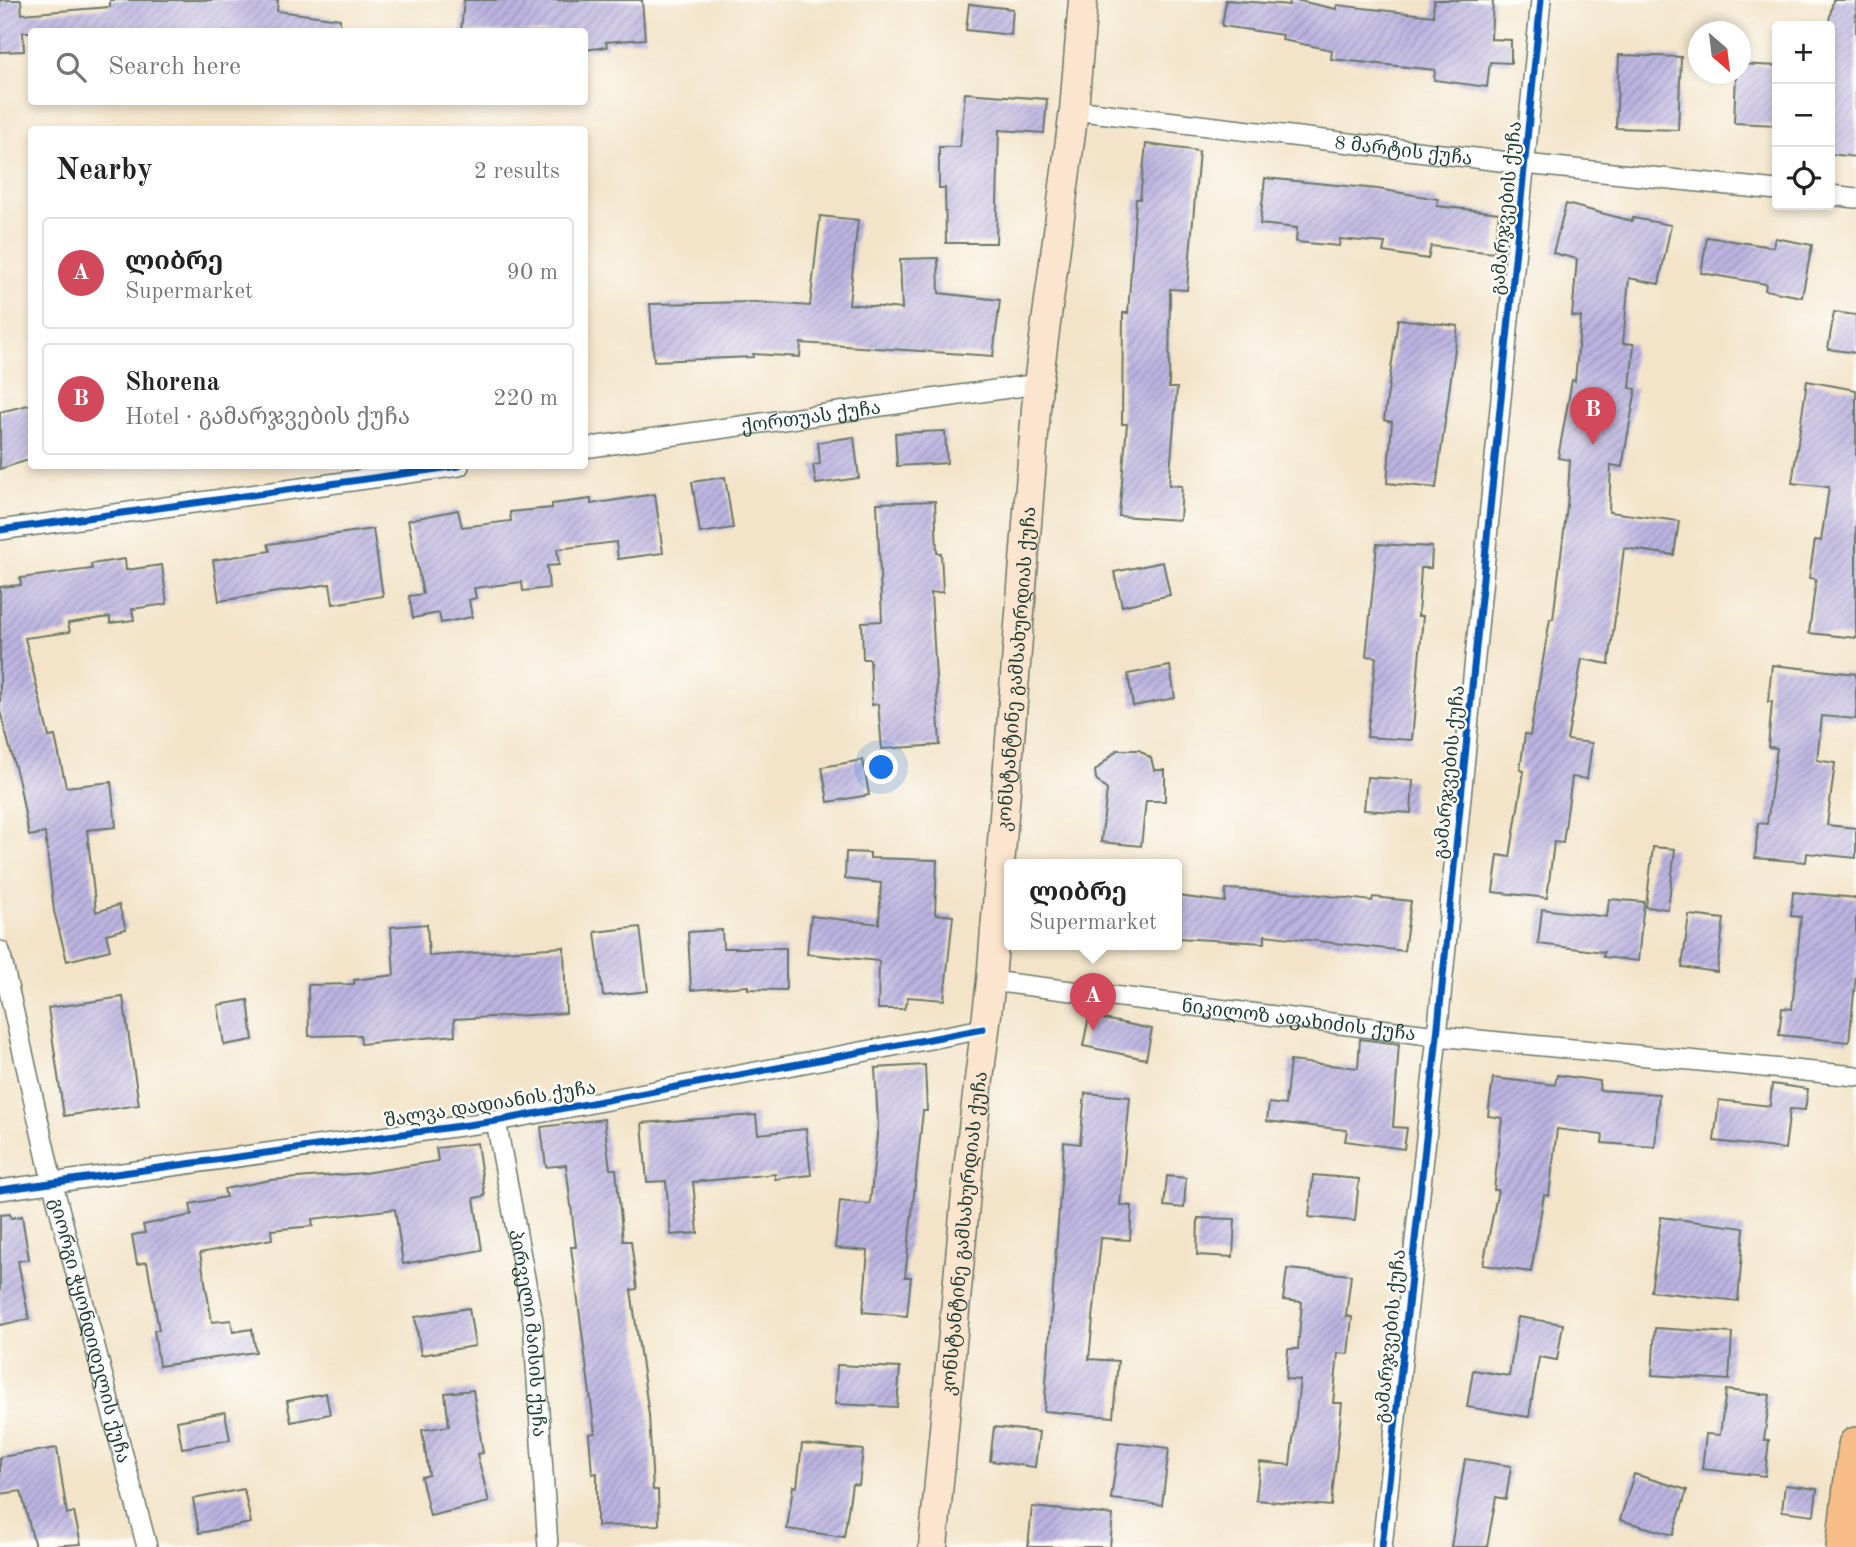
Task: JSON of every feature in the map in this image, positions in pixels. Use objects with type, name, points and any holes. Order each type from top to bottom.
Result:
[{"type":"highway","points":[[1844,1547],[1856,1445]]},
{"type":"main road","name":"კონსტანტინე გამსახურდიას ქუჩა","points":[[933,1547],[983,1029],[991,981],[1038,384],[1073,110],[1083,0]]},
{"type":"street","name":"გამარჯვების ქუჩა","points":[[1382,1547],[1437,1035],[1541,0]]},
{"type":"street","name":"8 მარტის ქუჩა","points":[[1073,110],[1525,164],[1772,189]]},
{"type":"street","points":[[1835,196],[1856,198]]},
{"type":"street","name":"ქორთუას ქუჩა","points":[[588,447],[1038,384]]},
{"type":"street","points":[[0,530],[437,469]]},
{"type":"street","name":"გიორგი ჭყონდიდელის ქუჩა","points":[[0,951],[52,1181],[147,1547]]},
{"type":"street","name":"ნიკილოზ აფახიძის ქუჩა","points":[[991,981],[1437,1035],[1856,1076]]},
{"type":"street","name":"შალვა დადიანის ქუჩა","points":[[0,1190],[496,1121],[983,1029]]},
{"type":"street","name":"პირველი მაისის ქუჩა","points":[[496,1121],[533,1321],[548,1547]]},
{"type":"building","points":[[0,0],[21,0],[22,14],[110,7],[110,0],[278,0],[277,11],[340,19],[340,28],[28,28],[28,32],[23,32],[24,51],[0,52]]},
{"type":"building","points":[[464,0],[642,0],[645,39],[606,42],[607,47],[588,49],[588,28],[461,28]]},
{"type":"building","points":[[1226,0],[1289,5],[1290,0],[1295,0],[1336,9],[1337,5],[1433,16],[1434,0],[1493,0],[1491,39],[1511,40],[1511,63],[1490,62],[1487,87],[1434,80],[1435,70],[1331,59],[1332,50],[1282,40],[1283,35],[1222,26]]},
{"type":"building","points":[[1833,0],[1856,0],[1856,157],[1835,155],[1835,21],[1829,21]]},
{"type":"building","points":[[969,4],[1013,9],[1011,35],[966,30]]},
{"type":"building","points":[[1619,55],[1681,57],[1678,130],[1616,128]]},
{"type":"building","points":[[1751,65],[1772,66],[1772,125],[1734,123],[1736,84],[1751,84]]},
{"type":"building","points":[[965,93],[1047,99],[1044,133],[999,130],[996,243],[946,243],[945,188],[939,188],[939,147],[960,147]]},
{"type":"building","points":[[1146,144],[1199,151],[1187,290],[1170,289],[1169,388],[1177,388],[1169,485],[1182,486],[1180,520],[1119,516],[1127,424],[1122,424],[1123,313],[1128,313],[1136,199],[1140,199]]},
{"type":"building","points":[[1265,178],[1378,189],[1438,199],[1437,206],[1499,213],[1494,253],[1431,246],[1428,259],[1383,252],[1385,243],[1340,239],[1339,246],[1296,242],[1297,228],[1260,224]]},
{"type":"building","points":[[1566,204],[1632,221],[1633,218],[1671,225],[1659,284],[1629,278],[1623,343],[1634,344],[1630,388],[1636,389],[1622,467],[1611,465],[1609,512],[1679,521],[1674,555],[1624,548],[1609,664],[1582,659],[1567,740],[1592,743],[1587,779],[1572,777],[1563,843],[1554,842],[1547,898],[1493,892],[1498,855],[1510,857],[1524,771],[1520,770],[1525,734],[1530,735],[1550,619],[1553,619],[1567,507],[1570,460],[1558,458],[1572,380],[1575,381],[1581,317],[1572,316],[1577,259],[1553,253]]},
{"type":"building","points":[[820,216],[858,220],[849,304],[902,309],[900,259],[938,258],[939,293],[1000,300],[993,356],[801,343],[800,357],[753,354],[753,357],[654,361],[650,304],[754,302],[810,306]]},
{"type":"building","points":[[1707,237],[1773,247],[1775,238],[1812,245],[1802,297],[1765,290],[1766,284],[1701,273]]},
{"type":"building","points":[[1834,312],[1856,315],[1856,353],[1828,349]]},
{"type":"building","points":[[1398,319],[1458,326],[1436,488],[1387,483],[1392,422],[1384,420]]},
{"type":"building","points":[[1807,381],[1856,390],[1856,638],[1809,633],[1816,579],[1809,578],[1815,540],[1821,541],[1829,487],[1792,483]]},
{"type":"building","points":[[28,405],[28,460],[0,469],[0,412]]},
{"type":"building","points":[[945,431],[947,463],[897,466],[895,433]]},
{"type":"building","points":[[854,437],[859,478],[816,484],[813,465],[820,464],[818,442]]},
{"type":"building","points":[[725,477],[733,528],[700,533],[692,482]]},
{"type":"building","points":[[655,494],[663,553],[618,559],[616,542],[557,549],[559,565],[547,566],[549,588],[523,591],[522,582],[474,588],[476,598],[469,600],[472,617],[441,623],[439,613],[413,618],[409,596],[423,594],[408,520],[458,510],[462,527],[511,521],[510,512],[552,508],[552,504],[591,499],[591,504]]},
{"type":"building","points":[[935,501],[937,553],[941,553],[943,592],[931,593],[940,745],[882,749],[878,704],[872,705],[870,659],[863,659],[862,622],[882,621],[877,503]]},
{"type":"building","points":[[373,529],[383,596],[333,604],[330,584],[219,601],[213,560],[270,551],[268,544]]},
{"type":"building","points":[[1377,544],[1432,547],[1431,568],[1421,568],[1418,616],[1423,616],[1412,740],[1367,737],[1376,657],[1366,656]]},
{"type":"building","points":[[125,559],[126,570],[162,565],[167,604],[132,609],[134,620],[110,623],[110,617],[68,623],[70,632],[25,638],[49,737],[55,736],[66,787],[111,782],[116,827],[87,830],[96,912],[119,905],[126,929],[106,934],[110,950],[67,961],[54,911],[45,833],[29,836],[19,782],[0,711],[0,587],[21,585],[20,578],[92,569],[91,564]]},
{"type":"building","points":[[1163,562],[1170,595],[1122,606],[1114,572]]},
{"type":"building","points":[[1772,665],[1856,674],[1856,719],[1822,716],[1817,760],[1835,763],[1827,825],[1856,828],[1856,858],[1807,853],[1806,862],[1755,858],[1758,823],[1767,824],[1777,748],[1768,747],[1772,702],[1768,702]]},
{"type":"building","points":[[1170,666],[1175,698],[1133,706],[1128,674]]},
{"type":"building","points":[[1117,750],[1139,750],[1151,758],[1154,770],[1165,770],[1165,801],[1146,801],[1141,846],[1101,842],[1107,790],[1096,779],[1095,771]]},
{"type":"building","points":[[863,760],[869,795],[828,802],[822,767]]},
{"type":"building","points":[[1367,777],[1413,780],[1411,813],[1364,810]]},
{"type":"building","points":[[1653,847],[1675,849],[1668,909],[1646,907]]},
{"type":"building","points":[[846,852],[870,853],[870,858],[937,860],[935,914],[953,916],[944,1000],[908,997],[904,1009],[878,1009],[879,961],[807,954],[811,916],[879,924],[881,883],[845,879]]},
{"type":"building","points":[[1226,889],[1304,893],[1372,901],[1373,897],[1411,901],[1404,951],[1265,935],[1265,943],[1182,938],[1182,897],[1225,902]]},
{"type":"building","points":[[1793,892],[1856,898],[1856,974],[1849,1042],[1779,1035],[1782,1008],[1792,1009],[1801,917],[1791,916]]},
{"type":"building","points":[[1609,899],[1644,902],[1638,961],[1603,957],[1604,952],[1538,944],[1542,909],[1607,917]]},
{"type":"building","points":[[1689,915],[1724,919],[1717,972],[1682,967]]},
{"type":"building","points":[[427,924],[429,956],[564,947],[566,1013],[454,1019],[455,1035],[361,1044],[360,1035],[309,1036],[308,985],[354,984],[354,980],[394,975],[391,927]]},
{"type":"building","points":[[640,927],[648,991],[603,996],[595,932]]},
{"type":"building","points":[[722,930],[723,948],[786,948],[786,990],[748,989],[748,986],[691,990],[688,932]]},
{"type":"building","points":[[123,997],[139,1105],[64,1116],[48,1008]]},
{"type":"building","points":[[248,1000],[253,1040],[224,1045],[218,1005]]},
{"type":"building","points":[[1089,1016],[1152,1029],[1146,1059],[1083,1046]]},
{"type":"building","points":[[1360,1039],[1399,1044],[1393,1127],[1407,1128],[1404,1149],[1345,1141],[1347,1130],[1267,1121],[1269,1103],[1285,1105],[1290,1061],[1358,1068]]},
{"type":"building","points":[[925,1065],[927,1111],[923,1111],[905,1277],[911,1277],[907,1316],[863,1312],[868,1251],[835,1248],[840,1201],[870,1204],[878,1125],[875,1068]]},
{"type":"building","points":[[1557,1075],[1600,1081],[1599,1090],[1659,1094],[1655,1147],[1602,1143],[1603,1135],[1557,1129],[1549,1196],[1544,1195],[1531,1272],[1483,1265],[1498,1190],[1494,1190],[1502,1118],[1488,1116],[1493,1078],[1555,1085]]},
{"type":"building","points":[[1772,1084],[1808,1089],[1805,1110],[1790,1109],[1785,1149],[1714,1141],[1719,1100],[1770,1106]]},
{"type":"building","points":[[1085,1093],[1130,1097],[1120,1205],[1132,1206],[1130,1240],[1101,1238],[1089,1359],[1118,1361],[1113,1417],[1044,1411],[1064,1142],[1080,1144]]},
{"type":"building","points":[[756,1115],[758,1134],[806,1129],[811,1175],[775,1179],[775,1174],[693,1182],[698,1233],[671,1235],[666,1181],[647,1182],[642,1123]]},
{"type":"building","points":[[604,1119],[610,1169],[616,1169],[623,1241],[631,1241],[637,1289],[631,1290],[649,1415],[653,1490],[658,1490],[659,1525],[597,1526],[597,1473],[592,1474],[589,1434],[595,1433],[571,1247],[576,1247],[566,1165],[546,1167],[541,1127]]},
{"type":"building","points":[[477,1143],[485,1196],[474,1198],[482,1250],[403,1264],[395,1209],[312,1219],[313,1226],[271,1230],[272,1239],[200,1253],[212,1322],[231,1320],[233,1332],[252,1329],[256,1352],[159,1366],[154,1330],[159,1330],[147,1262],[137,1264],[132,1235],[145,1233],[143,1225],[192,1215],[190,1204],[226,1197],[224,1189],[270,1180],[364,1173],[438,1161],[436,1148]]},
{"type":"building","points":[[1313,1175],[1359,1179],[1355,1221],[1309,1217]]},
{"type":"building","points":[[1167,1176],[1186,1178],[1184,1208],[1164,1206]]},
{"type":"building","points":[[10,1214],[11,1218],[22,1216],[29,1259],[18,1261],[29,1319],[0,1325],[0,1215]]},
{"type":"building","points":[[1661,1217],[1744,1228],[1738,1301],[1651,1291]]},
{"type":"building","points":[[1198,1218],[1235,1219],[1233,1257],[1197,1255]]},
{"type":"building","points":[[1287,1269],[1351,1275],[1346,1316],[1352,1317],[1348,1354],[1338,1353],[1333,1403],[1342,1403],[1331,1506],[1256,1500],[1260,1462],[1290,1465],[1300,1380],[1286,1379],[1288,1349],[1298,1349],[1302,1302],[1283,1300]]},
{"type":"building","points":[[469,1308],[475,1346],[421,1355],[415,1317]]},
{"type":"building","points":[[1518,1317],[1563,1324],[1557,1360],[1539,1357],[1529,1417],[1467,1407],[1473,1370],[1509,1376]]},
{"type":"building","points":[[1655,1328],[1732,1333],[1729,1380],[1652,1375]]},
{"type":"building","points":[[837,1365],[900,1368],[897,1407],[835,1404]]},
{"type":"building","points":[[473,1390],[483,1453],[477,1454],[489,1502],[430,1516],[421,1477],[429,1475],[422,1430],[449,1426],[445,1393]]},
{"type":"building","points":[[1726,1390],[1770,1395],[1764,1440],[1769,1440],[1765,1476],[1702,1469],[1706,1434],[1720,1435]]},
{"type":"building","points":[[326,1393],[330,1414],[291,1422],[287,1401]]},
{"type":"building","points":[[225,1412],[230,1440],[182,1448],[177,1421]]},
{"type":"building","points":[[994,1427],[1039,1432],[1035,1467],[990,1461]]},
{"type":"building","points":[[1119,1442],[1169,1448],[1162,1505],[1111,1499]]},
{"type":"building","points":[[802,1444],[863,1450],[859,1485],[852,1484],[844,1537],[787,1529],[793,1486],[797,1487]]},
{"type":"building","points":[[57,1448],[67,1514],[74,1512],[81,1544],[35,1547],[21,1491],[0,1494],[0,1457]]},
{"type":"building","points":[[1465,1459],[1511,1466],[1506,1499],[1496,1497],[1487,1547],[1451,1547]]},
{"type":"building","points":[[1634,1474],[1687,1490],[1673,1535],[1620,1520]]},
{"type":"building","points":[[1785,1485],[1817,1489],[1814,1515],[1782,1511]]},
{"type":"building","points":[[244,1489],[251,1523],[199,1533],[193,1499]]},
{"type":"building","points":[[1032,1507],[1113,1515],[1110,1547],[1028,1547]]},
{"type":"cycle path","points":[[1382,1547],[1437,1036],[1541,0]]},
{"type":"cycle path","points":[[0,530],[437,469]]},
{"type":"cycle path","points":[[0,1190],[496,1121],[983,1029]]},
{"type":"place","name":"Shorena","points":[[1593,445]]},
{"type":"place","name":"ლიბრე","points":[[1093,1031]]}]
